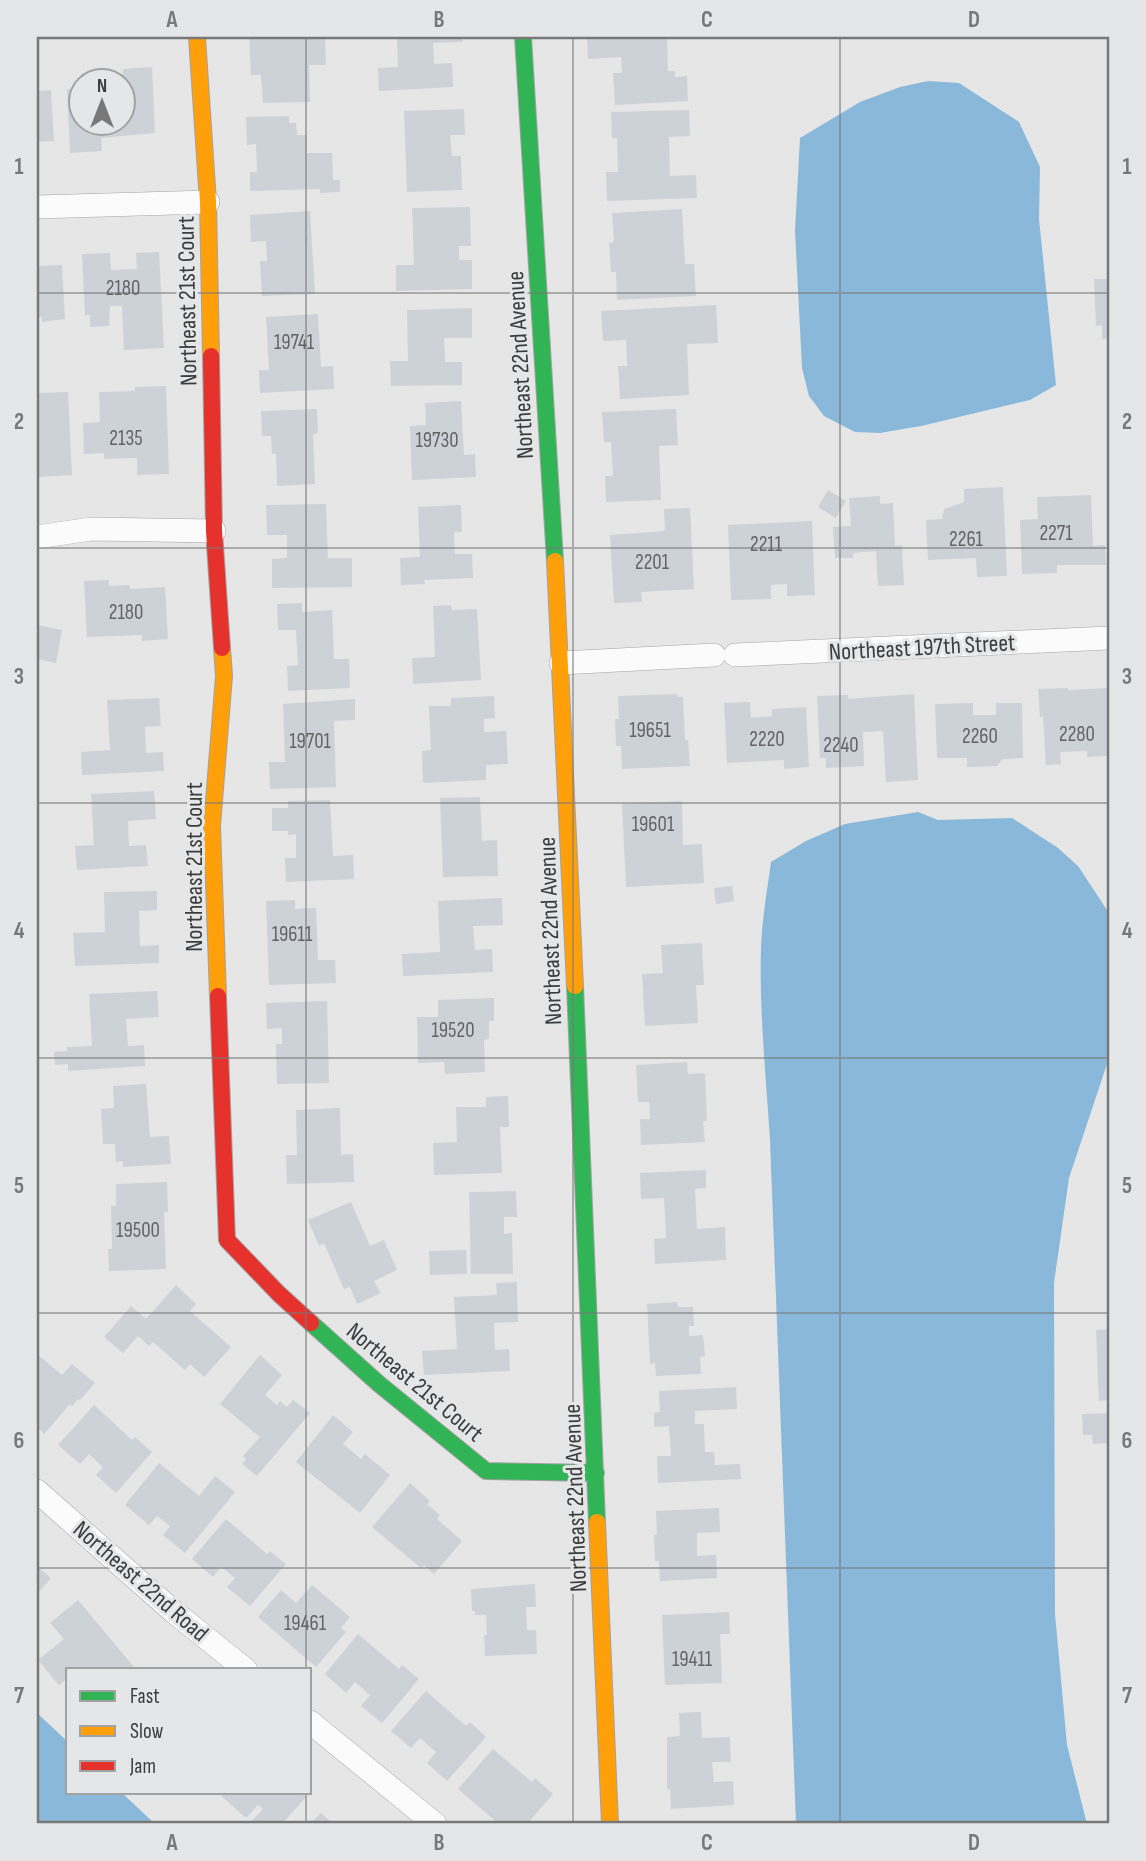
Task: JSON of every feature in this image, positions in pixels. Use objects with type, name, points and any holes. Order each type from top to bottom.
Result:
[{"type":"street","name":"Northeast 21st Court","points":[[197,37],[208,202],[214,531],[224,676],[212,825],[227,1240],[279,1294],[379,1384],[486,1471],[596,1473]]},
{"type":"street","name":"Northeast 22nd Avenue","points":[[523,37],[561,663],[610,1824]]},
{"type":"street","points":[[37,207],[208,202]]},
{"type":"street","points":[[37,537],[92,528],[214,531]]},
{"type":"street","name":"Northeast 197th Street","points":[[561,663],[1109,638]]},
{"type":"street","name":"Northeast 22nd Road","points":[[37,1491],[174,1612],[244,1668]]},
{"type":"street","points":[[312,1724],[435,1824]]},
{"type":"water","points":[[928,81],[959,83],[1019,122],[1040,167],[1039,219],[1056,385],[1030,400],[921,426],[880,433],[855,432],[824,416],[809,396],[802,368],[795,231],[800,138],[860,102],[900,87]]},
{"type":"water","points":[[918,812],[938,820],[1012,818],[1058,848],[1078,866],[1109,913],[1109,1058],[1069,1178],[1054,1283],[1055,1614],[1067,1745],[1087,1824],[796,1824],[770,1140],[761,996],[764,916],[771,862],[806,841],[845,824]]},
{"type":"water","points":[[37,1713],[66,1740],[66,1794],[123,1794],[155,1824],[37,1824]]},
{"type":"building","points":[[249,37],[325,37],[326,65],[309,65],[310,102],[263,103],[261,75],[251,75]]},
{"type":"building","points":[[397,37],[462,37],[463,42],[433,43],[434,64],[452,63],[453,87],[379,91],[378,68],[398,67]]},
{"type":"building","points":[[587,37],[667,37],[668,71],[675,71],[675,77],[687,76],[688,101],[615,105],[613,73],[622,73],[621,57],[588,59]]},
{"type":"building","points":[[152,67],[155,133],[136,135],[136,68]]},
{"type":"building","points":[[51,90],[54,141],[37,142],[37,91]]},
{"type":"building","points":[[464,109],[465,135],[450,135],[452,156],[461,156],[462,190],[407,192],[404,111]]},
{"type":"building","points":[[689,110],[690,136],[669,137],[670,176],[696,175],[697,198],[607,201],[606,172],[618,172],[617,138],[612,138],[611,112]]},
{"type":"building","points":[[289,116],[289,123],[296,123],[297,135],[307,135],[307,153],[332,153],[333,180],[340,180],[340,192],[320,193],[320,189],[250,191],[250,172],[257,172],[256,144],[247,145],[246,117]]},
{"type":"building","points":[[69,136],[123,136],[101,138],[102,151],[70,153]]},
{"type":"building","points":[[470,207],[471,246],[459,246],[459,260],[472,260],[472,289],[396,291],[396,265],[414,265],[412,208]]},
{"type":"building","points":[[682,209],[685,264],[694,264],[696,296],[617,300],[616,272],[611,272],[609,243],[614,242],[612,213]]},
{"type":"building","points":[[310,211],[315,294],[262,296],[260,261],[267,261],[266,241],[251,242],[250,215]]},
{"type":"building","points":[[159,252],[164,348],[124,350],[122,306],[110,306],[109,326],[90,327],[90,315],[85,315],[82,254],[110,253],[111,270],[137,269],[136,253]]},
{"type":"building","points":[[62,265],[65,319],[42,322],[42,317],[37,317],[37,266]]},
{"type":"building","points":[[1094,279],[1109,279],[1109,339],[1102,339],[1102,325],[1096,326]]},
{"type":"building","points":[[716,305],[718,343],[687,344],[689,395],[620,399],[618,366],[627,366],[626,340],[603,341],[601,311]]},
{"type":"building","points":[[472,308],[472,338],[444,338],[445,362],[462,362],[462,385],[391,386],[390,361],[408,361],[407,310]]},
{"type":"building","points":[[318,314],[321,367],[333,366],[334,389],[260,393],[259,370],[269,370],[266,317]]},
{"type":"building","points":[[166,386],[169,474],[137,475],[137,458],[104,459],[104,453],[84,454],[83,423],[100,422],[99,392],[135,391],[135,387]]},
{"type":"building","points":[[68,392],[72,475],[37,477],[37,393]]},
{"type":"building","points":[[461,401],[464,455],[475,454],[476,477],[412,480],[410,426],[426,425],[425,403]]},
{"type":"building","points":[[317,409],[318,433],[313,434],[315,484],[277,486],[276,454],[272,454],[271,436],[262,436],[261,411]]},
{"type":"building","points":[[676,409],[678,445],[659,446],[661,500],[606,502],[605,476],[613,476],[611,442],[604,442],[602,412]]},
{"type":"building","points":[[1003,487],[1007,576],[977,577],[976,558],[928,560],[926,520],[942,519],[944,509],[964,502],[964,489]]},
{"type":"building","points":[[828,490],[846,501],[836,518],[818,507]]},
{"type":"building","points":[[1091,495],[1093,546],[1105,545],[1106,565],[1057,565],[1057,573],[1022,574],[1020,520],[1038,519],[1037,497]]},
{"type":"building","points":[[880,496],[880,504],[893,503],[895,546],[902,545],[904,585],[878,586],[876,551],[853,553],[853,558],[835,558],[833,527],[851,526],[849,498]]},
{"type":"building","points":[[326,504],[328,558],[352,558],[352,587],[272,588],[272,559],[287,558],[287,535],[267,535],[266,505]]},
{"type":"building","points":[[461,505],[462,532],[454,532],[455,554],[472,554],[473,578],[424,580],[425,584],[401,585],[400,558],[420,557],[418,507]]},
{"type":"building","points":[[690,508],[694,589],[641,592],[642,602],[614,603],[610,535],[665,531],[664,509]]},
{"type":"building","points":[[812,521],[815,595],[787,596],[787,584],[771,585],[771,599],[731,600],[728,525]]},
{"type":"building","points":[[109,580],[109,586],[130,585],[130,589],[165,587],[168,639],[142,641],[142,635],[87,637],[84,581]]},
{"type":"building","points":[[302,603],[302,612],[332,610],[334,659],[349,659],[350,688],[288,691],[287,666],[298,665],[296,630],[278,630],[277,604]]},
{"type":"building","points":[[451,605],[452,610],[477,609],[481,680],[413,684],[412,658],[435,657],[433,606]]},
{"type":"building","points":[[37,625],[62,630],[56,663],[37,659]]},
{"type":"building","points":[[1109,688],[1109,756],[1087,757],[1087,751],[1060,752],[1061,764],[1046,765],[1038,689]]},
{"type":"building","points":[[677,694],[677,697],[683,697],[685,740],[688,740],[690,766],[622,769],[621,746],[616,746],[618,696]]},
{"type":"building","points":[[914,694],[918,780],[886,782],[883,731],[863,732],[864,766],[826,768],[826,758],[820,758],[817,696],[848,695],[848,699]]},
{"type":"building","points":[[494,696],[495,718],[484,719],[484,732],[506,731],[508,764],[486,765],[486,780],[423,783],[422,751],[431,750],[429,706],[451,706],[451,698]]},
{"type":"building","points":[[159,698],[161,726],[145,727],[146,753],[163,752],[164,771],[82,775],[81,752],[110,750],[107,700]]},
{"type":"building","points":[[355,699],[355,720],[334,721],[336,787],[270,789],[269,762],[285,762],[283,704]]},
{"type":"building","points":[[750,702],[751,718],[772,716],[772,709],[806,707],[809,767],[784,769],[784,760],[727,763],[724,703]]},
{"type":"building","points":[[973,703],[973,715],[996,715],[996,703],[1022,703],[1023,758],[1003,759],[997,766],[967,767],[967,758],[937,758],[935,704]]},
{"type":"building","points":[[154,791],[156,819],[128,821],[129,846],[146,845],[148,866],[77,870],[75,846],[94,845],[91,794]]},
{"type":"building","points":[[480,797],[482,841],[497,840],[498,876],[443,877],[440,798]]},
{"type":"building","points":[[330,800],[333,856],[353,855],[354,879],[286,882],[285,858],[296,858],[296,834],[272,831],[272,808],[288,808],[288,801]]},
{"type":"building","points":[[682,801],[683,845],[702,844],[704,883],[626,887],[622,804]]},
{"type":"building","points":[[732,886],[734,901],[716,904],[714,888]]},
{"type":"building","points":[[157,891],[157,910],[139,911],[140,946],[159,945],[159,963],[75,966],[73,933],[105,932],[104,892]]},
{"type":"building","points":[[502,898],[503,925],[473,926],[475,950],[492,949],[493,972],[403,976],[402,954],[440,952],[438,901]]},
{"type":"building","points":[[295,900],[295,909],[316,908],[318,960],[335,960],[336,983],[269,985],[266,901]]},
{"type":"building","points":[[702,943],[704,985],[696,985],[698,1023],[645,1026],[642,974],[663,973],[661,945]]},
{"type":"building","points":[[157,991],[159,1017],[126,1019],[128,1046],[144,1045],[145,1066],[68,1071],[68,1064],[55,1065],[54,1052],[67,1051],[67,1047],[92,1046],[89,994]]},
{"type":"building","points":[[494,998],[494,1021],[489,1021],[489,1039],[484,1040],[485,1072],[445,1074],[444,1062],[418,1063],[417,1017],[438,1017],[438,1000]]},
{"type":"building","points":[[327,1001],[329,1083],[277,1084],[276,1044],[282,1044],[282,1028],[267,1029],[266,1003]]},
{"type":"building","points":[[687,1062],[688,1074],[705,1073],[705,1142],[641,1145],[640,1119],[650,1119],[649,1102],[638,1102],[636,1065]]},
{"type":"building","points":[[146,1084],[150,1137],[169,1136],[171,1164],[123,1167],[123,1161],[116,1162],[115,1144],[103,1144],[101,1109],[114,1108],[113,1086]]},
{"type":"building","points":[[508,1096],[509,1127],[500,1127],[502,1173],[434,1175],[433,1143],[457,1142],[456,1107],[486,1107],[486,1097]]},
{"type":"building","points":[[340,1108],[341,1155],[353,1154],[354,1182],[287,1184],[286,1155],[297,1155],[296,1110]]},
{"type":"building","points":[[706,1170],[706,1188],[695,1189],[697,1229],[725,1227],[726,1260],[655,1264],[654,1239],[666,1238],[664,1198],[641,1199],[640,1173]]},
{"type":"building","points":[[167,1182],[168,1212],[164,1212],[166,1269],[109,1271],[108,1249],[112,1249],[111,1206],[116,1206],[116,1184]]},
{"type":"building","points":[[516,1191],[517,1217],[504,1217],[504,1234],[512,1233],[513,1274],[471,1274],[469,1192]]},
{"type":"building","points":[[351,1202],[370,1246],[384,1240],[397,1270],[374,1281],[381,1293],[357,1304],[350,1287],[344,1289],[324,1243],[319,1246],[308,1220]]},
{"type":"building","points":[[466,1250],[467,1274],[430,1275],[429,1251]]},
{"type":"building","points":[[517,1282],[518,1322],[494,1323],[495,1350],[509,1349],[510,1371],[424,1375],[422,1351],[457,1349],[454,1297],[497,1295],[496,1283]]},
{"type":"building","points":[[176,1285],[196,1304],[190,1311],[231,1347],[204,1377],[190,1364],[185,1370],[153,1342],[149,1346],[138,1336],[123,1353],[104,1337],[131,1306],[146,1319]]},
{"type":"building","points":[[677,1302],[678,1307],[693,1307],[694,1326],[689,1326],[689,1336],[703,1335],[705,1356],[700,1357],[701,1374],[656,1376],[655,1363],[650,1364],[647,1304]]},
{"type":"building","points":[[1109,1329],[1109,1400],[1099,1401],[1096,1330]]},
{"type":"building","points":[[37,1354],[62,1375],[72,1364],[95,1383],[80,1400],[72,1406],[70,1404],[44,1434],[37,1427]]},
{"type":"building","points":[[260,1355],[282,1375],[265,1395],[277,1405],[280,1401],[287,1407],[293,1400],[310,1413],[257,1476],[242,1464],[246,1459],[243,1456],[260,1437],[220,1404]]},
{"type":"building","points":[[736,1387],[737,1409],[695,1411],[695,1424],[704,1424],[705,1452],[714,1452],[715,1465],[740,1464],[741,1479],[658,1483],[657,1456],[671,1456],[669,1426],[654,1427],[654,1413],[660,1412],[659,1391]]},
{"type":"building","points":[[94,1405],[132,1440],[135,1437],[152,1452],[116,1493],[96,1475],[103,1467],[89,1454],[80,1464],[58,1445]]},
{"type":"building","points":[[1109,1413],[1109,1443],[1093,1444],[1092,1435],[1083,1435],[1082,1414]]},
{"type":"building","points":[[333,1415],[353,1432],[343,1444],[361,1459],[365,1454],[390,1475],[360,1513],[296,1462]]},
{"type":"building","points":[[159,1463],[199,1496],[215,1476],[235,1492],[185,1553],[163,1535],[170,1526],[157,1516],[149,1525],[125,1505]]},
{"type":"building","points":[[410,1483],[430,1501],[427,1504],[440,1515],[437,1519],[462,1541],[434,1574],[424,1565],[421,1568],[372,1527]]},
{"type":"building","points":[[719,1508],[720,1532],[697,1533],[697,1556],[716,1555],[717,1578],[660,1581],[659,1561],[655,1561],[656,1511]]},
{"type":"building","points":[[226,1519],[267,1554],[270,1551],[286,1564],[250,1606],[227,1587],[235,1578],[221,1567],[213,1577],[192,1559]]},
{"type":"building","points":[[37,1566],[51,1578],[37,1594]]},
{"type":"building","points":[[535,1584],[536,1607],[526,1607],[527,1630],[536,1630],[537,1654],[485,1656],[486,1615],[475,1615],[475,1611],[472,1611],[471,1589]]},
{"type":"building","points":[[312,1585],[350,1617],[341,1628],[346,1632],[316,1667],[258,1617],[281,1590],[296,1603]]},
{"type":"building","points":[[78,1600],[134,1667],[66,1668],[66,1680],[59,1685],[38,1660],[64,1639],[50,1623]]},
{"type":"building","points":[[729,1612],[730,1634],[720,1634],[722,1683],[665,1685],[662,1615]]},
{"type":"building","points":[[358,1634],[399,1669],[402,1665],[419,1679],[382,1723],[361,1706],[370,1695],[355,1682],[346,1693],[325,1674]]},
{"type":"building","points":[[426,1691],[466,1726],[470,1722],[486,1737],[447,1781],[427,1763],[436,1752],[420,1738],[411,1748],[391,1731]]},
{"type":"building","points":[[701,1712],[702,1738],[730,1737],[731,1762],[712,1762],[714,1782],[733,1781],[734,1805],[671,1809],[670,1789],[667,1789],[667,1737],[680,1736],[679,1713]]},
{"type":"building","points":[[493,1749],[532,1782],[535,1778],[553,1794],[527,1824],[499,1824],[458,1789]]},
{"type":"building","points":[[219,1794],[302,1794],[306,1797],[282,1824],[249,1824],[263,1809],[258,1805],[246,1818]]},
{"type":"building","points":[[321,1813],[333,1824],[310,1824]]},
{"type":"traffic: fast","points":[[523,37],[555,561]]},
{"type":"traffic: fast","points":[[575,986],[597,1522]]},
{"type":"traffic: fast","points":[[311,1323],[379,1384],[486,1471],[596,1473]]},
{"type":"traffic: slow","points":[[197,37],[208,202],[211,356]]},
{"type":"traffic: slow","points":[[555,561],[575,986]]},
{"type":"traffic: slow","points":[[218,996],[212,826],[224,676],[222,648]]},
{"type":"traffic: slow","points":[[597,1522],[610,1824]]},
{"type":"traffic: jam","points":[[211,356],[214,531],[222,648]]},
{"type":"traffic: jam","points":[[218,996],[227,1240],[311,1323]]}]
